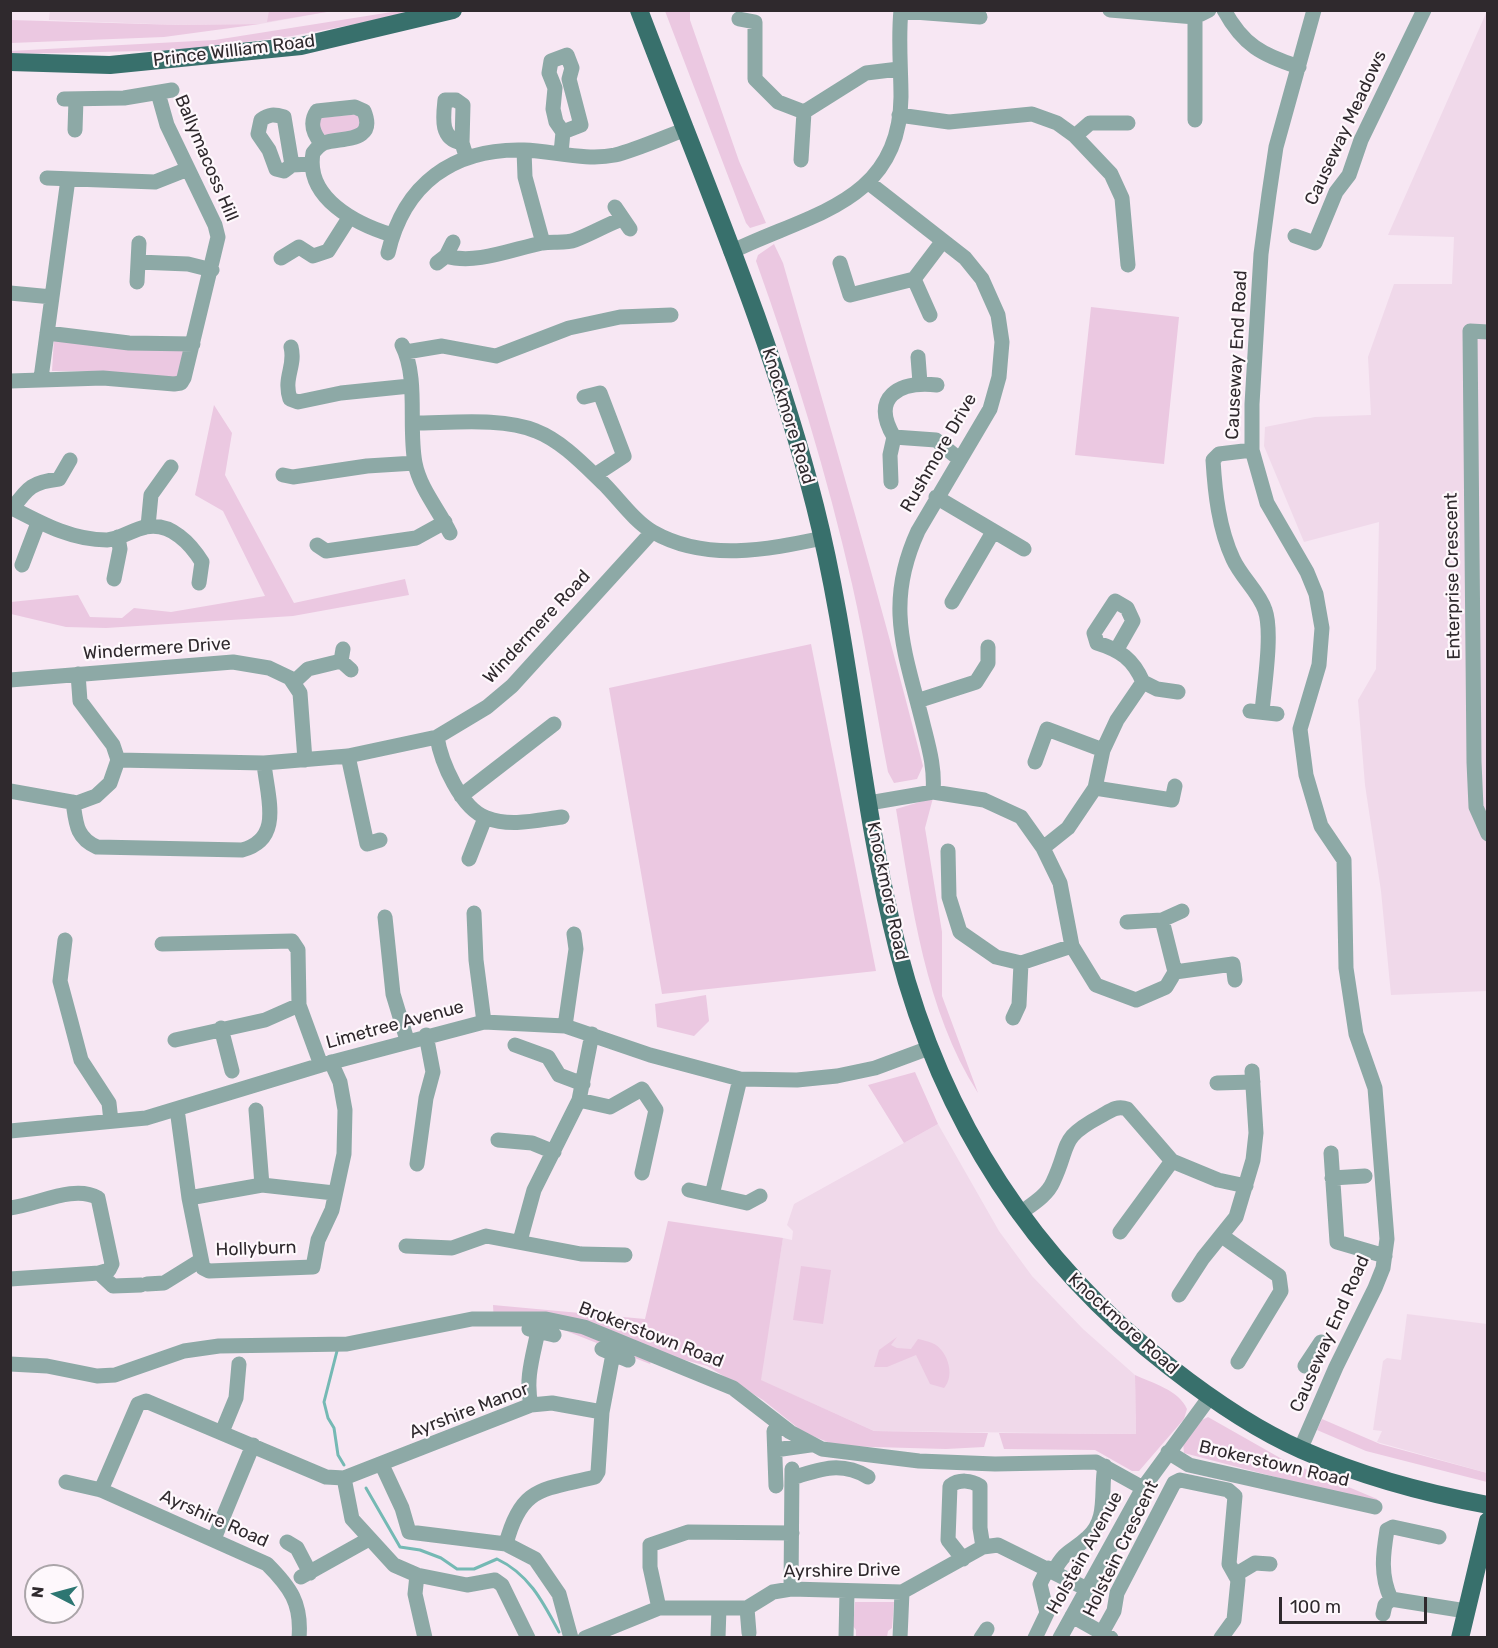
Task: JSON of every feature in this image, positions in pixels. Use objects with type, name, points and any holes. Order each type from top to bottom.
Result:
[{"type":"main road","name":"Prince William Road","points":[[10,63],[110,65],[289,47],[453,10]]},
{"type":"main road","name":"Knockmore Road","points":[[639,10],[732,252],[792,423],[823,538],[890,917],[912,1002],[929,1048],[971,1138],[1019,1214],[1064,1271],[1108,1315],[1209,1398],[1300,1450],[1380,1480],[1488,1506]]},
{"type":"main road","points":[[1460,1638],[1488,1521]]},
{"type":"street","points":[[1110,10],[1202,14],[1195,120]]},
{"type":"street","points":[[1224,10],[1234,29],[1255,50],[1299,67]]},
{"type":"street","name":"Causeway End Road","points":[[1300,1450],[1335,1366],[1375,1288],[1385,1256],[1387,1239],[1375,1088],[1356,1034],[1346,968],[1344,860],[1321,826],[1306,775],[1300,729],[1319,665],[1322,628],[1308,572],[1267,503],[1252,450],[1252,404],[1264,230],[1276,147],[1314,10]]},
{"type":"street","name":"Causeway Meadows","points":[[1295,236],[1315,243],[1336,192],[1349,175],[1361,140],[1424,10]]},
{"type":"street","points":[[732,252],[816,217],[851,198],[869,183],[893,145],[899,115],[901,11],[980,17]]},
{"type":"street","points":[[739,19],[755,22],[755,79],[778,102],[804,112]]},
{"type":"street","points":[[804,112],[866,73],[899,69]]},
{"type":"street","name":"Ballymacoss Hill","points":[[10,381],[41,378],[181,382],[193,344],[218,237],[215,225],[167,124],[165,92],[124,98],[70,99],[75,130]]},
{"type":"street","points":[[321,144],[314,135],[312,125],[317,111],[357,101],[367,118],[365,130],[358,137],[321,144],[313,153],[311,164],[319,184],[349,218],[392,235]]},
{"type":"street","points":[[801,160],[804,112]]},
{"type":"street","points":[[899,115],[949,122],[1032,114],[1057,123],[1075,136],[1111,174],[1122,198],[1128,265]]},
{"type":"street","points":[[1075,136],[1090,123],[1128,123]]},
{"type":"street","points":[[388,254],[399,216],[411,198],[427,181],[464,150],[524,150],[587,156],[615,155],[684,130]]},
{"type":"street","points":[[561,153],[563,132]]},
{"type":"street","points":[[524,150],[525,177],[543,243]]},
{"type":"street","points":[[292,165],[311,164]]},
{"type":"street","points":[[47,178],[155,182],[188,169]]},
{"type":"street","points":[[41,378],[68,179]]},
{"type":"street","name":"Rushmore Drive","points":[[869,183],[965,258],[982,279],[998,315],[1002,342],[999,377],[990,409],[936,497],[908,552],[900,596],[903,654],[935,771],[933,792]]},
{"type":"street","points":[[281,258],[299,247],[313,256],[328,251],[349,218]]},
{"type":"street","points":[[445,254],[460,260],[510,253],[543,243],[573,242],[623,219]]},
{"type":"street","points":[[840,263],[850,294],[914,279],[942,242]]},
{"type":"street","points":[[137,282],[139,243]]},
{"type":"street","points":[[138,262],[188,264],[212,270]]},
{"type":"street","points":[[914,279],[930,315]]},
{"type":"street","points":[[10,293],[52,297]]},
{"type":"street","points":[[322,552],[416,538],[448,528],[423,488],[415,463],[410,386],[403,347],[449,346],[496,356],[569,328],[664,310]]},
{"type":"street","name":"Enterprise Crescent","points":[[1488,332],[1470,331],[1474,762],[1476,807],[1488,834]]},
{"type":"street","points":[[47,333],[129,343],[193,344]]},
{"type":"street","points":[[309,358],[292,352],[286,376],[287,390],[290,399],[298,402],[341,393],[410,386]]},
{"type":"street","points":[[918,357],[920,383]]},
{"type":"street","points":[[891,482],[890,455],[894,437],[887,426],[885,410],[888,397],[899,388],[920,383],[937,385]]},
{"type":"street","points":[[584,397],[600,393],[624,456],[595,475]]},
{"type":"street","points":[[413,423],[513,425],[537,431],[568,452],[595,475],[652,532],[685,546],[717,552],[778,548],[823,538]]},
{"type":"street","points":[[894,437],[936,440],[959,459]]},
{"type":"street","points":[[1252,450],[1219,454],[1213,460],[1217,503],[1233,561],[1266,611],[1267,644],[1263,712]]},
{"type":"street","points":[[70,460],[59,479],[39,482],[25,491],[12,508],[39,523],[66,534],[107,540],[148,526],[172,531],[190,544],[202,562],[199,583]]},
{"type":"street","points":[[290,481],[415,463]]},
{"type":"street","points":[[148,526],[151,495],[171,467]]},
{"type":"street","points":[[936,497],[1024,549]]},
{"type":"street","points":[[22,566],[39,523]]},
{"type":"street","name":"Windermere Road","points":[[118,760],[264,763],[348,756],[437,737],[487,707],[512,686],[652,532]]},
{"type":"street","points":[[952,602],[993,532]]},
{"type":"street","points":[[114,579],[120,549],[118,537]]},
{"type":"street","points":[[917,701],[976,682],[988,663],[988,647]]},
{"type":"street","points":[[1117,650],[1136,666],[1143,682],[1157,689],[1178,692]]},
{"type":"street","points":[[305,760],[300,693],[294,682],[308,669],[345,660]]},
{"type":"street","name":"Windermere Drive","points":[[10,680],[233,662],[270,668],[294,682]]},
{"type":"street","points":[[10,791],[73,802],[96,796],[110,783],[118,760],[113,745],[80,701],[78,674]]},
{"type":"street","points":[[1044,848],[1068,828],[1095,788],[1103,750],[1117,720],[1143,682]]},
{"type":"street","points":[[461,796],[554,724]]},
{"type":"street","points":[[1035,762],[1047,729],[1103,750]]},
{"type":"street","points":[[437,737],[444,764],[461,796],[485,818],[514,823],[562,817]]},
{"type":"street","points":[[348,756],[367,844],[380,840]]},
{"type":"street","points":[[73,802],[77,832],[84,842],[97,847],[242,850],[257,846],[268,831],[270,822],[264,763]]},
{"type":"street","points":[[1095,788],[1172,800],[1175,786]]},
{"type":"street","points":[[869,802],[933,792],[984,800],[1021,817],[1044,848],[1060,883],[1072,946],[1096,985],[1136,1000],[1166,987],[1175,972],[1162,920]]},
{"type":"street","points":[[469,860],[485,818]]},
{"type":"street","points":[[948,851],[949,897],[960,932],[996,957],[1020,963],[1072,946]]},
{"type":"street","points":[[1127,922],[1162,920],[1182,911]]},
{"type":"street","points":[[474,913],[476,960],[484,1022]]},
{"type":"street","points":[[385,917],[393,994],[407,1040]]},
{"type":"street","points":[[565,1026],[576,949],[574,934]]},
{"type":"street","points":[[65,940],[60,981],[81,1060],[109,1103],[111,1120]]},
{"type":"street","name":"Hollyburn","points":[[162,944],[292,940],[298,950],[299,1005],[326,1063],[340,1082],[345,1110],[344,1154],[332,1210],[318,1240],[313,1267],[209,1271],[203,1268],[189,1198],[177,1109]]},
{"type":"street","points":[[1013,1018],[1019,1005],[1020,963]]},
{"type":"street","points":[[1175,972],[1233,964],[1235,980]]},
{"type":"street","points":[[175,1040],[265,1020],[299,1005]]},
{"type":"street","name":"Limetree Avenue","points":[[10,1131],[146,1118],[326,1063],[426,1035],[484,1022],[565,1026],[650,1055],[740,1079],[797,1080],[837,1076],[875,1068],[929,1048]]},
{"type":"street","points":[[221,1028],[232,1071]]},
{"type":"street","points":[[520,1241],[534,1190],[579,1100],[592,1034]]},
{"type":"street","points":[[417,1164],[426,1098],[433,1072],[426,1035]]},
{"type":"street","points":[[515,1045],[548,1056],[559,1075],[583,1084]]},
{"type":"street","points":[[1179,1295],[1236,1217],[1253,1160],[1256,1133],[1253,1076],[1215,1083]]},
{"type":"street","points":[[712,1195],[740,1079]]},
{"type":"street","points":[[579,1100],[610,1107],[642,1089],[656,1110],[642,1173]]},
{"type":"street","points":[[1019,1214],[1045,1194],[1053,1182],[1070,1136],[1079,1128],[1118,1107],[1127,1109],[1172,1161],[1218,1180],[1246,1186]]},
{"type":"street","points":[[256,1110],[262,1185]]},
{"type":"street","points":[[498,1140],[532,1143],[554,1152]]},
{"type":"street","points":[[1331,1153],[1337,1242],[1385,1256]]},
{"type":"street","points":[[1120,1232],[1172,1161]]},
{"type":"street","points":[[1332,1178],[1365,1176]]},
{"type":"street","points":[[189,1198],[262,1185],[334,1193]]},
{"type":"street","points":[[689,1190],[747,1203],[760,1196]]},
{"type":"street","points":[[10,1208],[57,1196],[90,1193],[98,1198],[112,1264],[109,1270],[99,1273],[10,1279]]},
{"type":"street","points":[[406,1246],[452,1248],[486,1236],[581,1254],[625,1255]]},
{"type":"street","points":[[1222,1236],[1279,1276],[1281,1291],[1238,1362]]},
{"type":"street","name":"Hollyburn","points":[[99,1273],[113,1286],[144,1285],[164,1282],[201,1260]]},
{"type":"street","name":"Brokerstown Road","points":[[10,1364],[47,1366],[97,1376],[115,1375],[184,1351],[219,1346],[346,1344],[472,1319],[546,1319],[584,1327],[733,1388],[810,1445],[822,1449],[919,1461],[996,1464],[1086,1462],[1105,1466],[1143,1488],[1209,1398]]},
{"type":"street","points":[[531,1404],[529,1380],[532,1329],[554,1335]]},
{"type":"street","points":[[506,1544],[513,1518],[522,1504],[535,1493],[595,1477],[598,1473],[608,1351],[628,1360]]},
{"type":"street","points":[[1313,1354],[1335,1366]]},
{"type":"street","points":[[222,1432],[236,1398],[239,1364]]},
{"type":"street","points":[[101,1490],[138,1404],[146,1401],[153,1402],[326,1476],[344,1478],[352,1519],[394,1565],[417,1575],[467,1585],[495,1580],[502,1585],[528,1638]]},
{"type":"street","name":"Ayrshire Manor","points":[[344,1478],[382,1465],[531,1404],[552,1403],[602,1412]]},
{"type":"street","points":[[774,1431],[776,1485]]},
{"type":"street","points":[[214,1539],[253,1445]]},
{"type":"street","points":[[775,1450],[810,1445]]},
{"type":"street","name":"Brokerstown Road","points":[[1168,1452],[1189,1466],[1375,1507]]},
{"type":"street","points":[[382,1465],[402,1508],[409,1532],[437,1533],[506,1544],[535,1559],[559,1594],[571,1638]]},
{"type":"street","points":[[1035,1638],[1047,1613],[1040,1584],[1064,1553],[1089,1537],[1103,1511],[1105,1466]]},
{"type":"street","points":[[791,1589],[792,1473],[823,1468],[853,1468],[868,1477]]},
{"type":"street","name":"Holstein Crescent","points":[[1104,1636],[1114,1611],[1117,1593],[1174,1483],[1180,1480],[1227,1490],[1235,1496],[1229,1564],[1238,1580],[1234,1620],[1221,1638]]},
{"type":"street","points":[[963,1559],[948,1540],[950,1486],[956,1481],[973,1482],[980,1486],[980,1528],[983,1547],[998,1545],[1088,1589]]},
{"type":"street","name":"Ayrshire Road","points":[[66,1482],[101,1490],[267,1564],[287,1584],[299,1614],[299,1638]]},
{"type":"street","name":"Holstein Avenue","points":[[1060,1638],[1143,1488]]},
{"type":"street","points":[[1391,1599],[1382,1566],[1388,1530],[1393,1527],[1431,1538]]},
{"type":"street","points":[[659,1608],[650,1567],[650,1545],[688,1532],[792,1533]]},
{"type":"street","points":[[287,1542],[297,1548],[305,1575],[369,1539]]},
{"type":"street","name":"Ayrshire Drive","points":[[747,1608],[773,1592],[791,1589],[902,1592],[983,1547]]},
{"type":"street","points":[[1235,1575],[1255,1563],[1270,1564]]},
{"type":"street","points":[[417,1575],[415,1594],[425,1638]]},
{"type":"street","points":[[846,1638],[847,1591]]},
{"type":"street","points":[[900,1638],[902,1592]]},
{"type":"street","points":[[1391,1599],[1466,1611]]},
{"type":"street","points":[[1383,1614],[1385,1605],[1391,1599]]},
{"type":"street","points":[[594,1636],[659,1608],[747,1608],[749,1634]]},
{"type":"street","points":[[718,1608],[718,1638]]},
{"type":"street","points":[[1072,1616],[1104,1636]]},
{"type":"shaded area","points":[[50,10],[333,11],[260,24],[180,25],[49,20]]},
{"type":"shaded area","points":[[269,10],[332,11],[267,22]]},
{"type":"shaded area","points":[[398,11],[426,11],[292,36],[186,50],[11,54],[10,51],[215,40]]},
{"type":"shaded area","points":[[665,11],[690,11],[690,20],[739,161],[766,223],[750,228],[746,223]]},
{"type":"shaded area","points":[[1487,11],[1487,991],[1391,995],[1381,891],[1365,785],[1358,700],[1376,669],[1379,522],[1304,542],[1264,446],[1265,427],[1315,417],[1371,415],[1368,357],[1394,284],[1452,284],[1454,237],[1388,235]]},
{"type":"shaded area","points":[[11,20],[180,25],[260,24],[164,37],[11,43]]},
{"type":"shaded area","points":[[361,114],[358,132],[321,136],[317,118]]},
{"type":"shaded area","points":[[774,244],[783,263],[907,703],[923,766],[917,779],[894,783],[888,772],[857,607],[832,502],[784,341],[756,261],[758,255]]},
{"type":"shaded area","points":[[1091,307],[1179,317],[1164,464],[1075,455]]},
{"type":"shaded area","points":[[54,339],[184,348],[179,374],[174,379],[97,371],[52,371]]},
{"type":"shaded area","points":[[214,405],[232,433],[225,475],[294,603],[405,579],[409,595],[293,616],[106,628],[66,627],[11,614],[11,602],[78,595],[90,617],[122,618],[134,608],[171,612],[265,596],[223,511],[195,495]]},
{"type":"shaded area","points":[[811,644],[876,971],[662,994],[609,688]]},
{"type":"shaded area","points":[[933,798],[925,828],[942,932],[942,996],[978,1093],[960,1061],[933,992],[915,919],[896,809]]},
{"type":"shaded area","points":[[706,995],[709,1021],[694,1036],[657,1027],[655,1004]]},
{"type":"shaded area","points":[[915,1072],[938,1124],[904,1143],[868,1085]]},
{"type":"shaded area","points":[[938,1124],[999,1231],[1032,1276],[1083,1329],[1135,1375],[1136,1434],[874,1431],[760,1380],[783,1238],[792,1240],[793,1231],[787,1225],[794,1204]]},
{"type":"shaded area","points":[[668,1221],[783,1238],[761,1380],[874,1431],[988,1433],[984,1447],[946,1449],[837,1446],[803,1432],[763,1400],[707,1366],[655,1352],[650,1364],[546,1323],[494,1324],[493,1305],[645,1319]]},
{"type":"shaded area","points":[[801,1266],[831,1270],[823,1324],[793,1320]]},
{"type":"shaded area","points":[[1407,1314],[1487,1324],[1487,1473],[1377,1442],[1382,1431],[1373,1430],[1383,1361],[1387,1358],[1401,1360]]},
{"type":"shaded area","points":[[897,1337],[891,1345],[897,1348],[911,1349],[918,1339],[932,1343],[942,1351],[946,1356],[949,1370],[948,1383],[944,1388],[930,1384],[916,1355],[887,1367],[874,1367],[879,1350]]},
{"type":"shaded area","points":[[1135,1375],[1172,1392],[1187,1409],[1184,1419],[1139,1471],[1132,1471],[1095,1450],[1004,1449],[999,1433],[1136,1434]]},
{"type":"shaded area","points":[[1208,1417],[1282,1459],[1377,1499],[1382,1505],[1184,1453],[1183,1443],[1202,1420]]},
{"type":"shaded area","points":[[1322,1419],[1380,1444],[1487,1473],[1487,1482],[1366,1451],[1317,1430]]},
{"type":"shaded area","points":[[855,1602],[894,1602],[892,1628],[888,1631],[887,1637],[856,1637],[856,1630],[853,1626]]},
{"type":"waterway","points":[[337,1351],[324,1402],[328,1418],[334,1428],[338,1455],[344,1465]]},
{"type":"waterway","points":[[366,1488],[400,1547],[420,1550],[441,1558],[457,1569],[474,1569],[497,1559],[518,1573],[534,1590],[559,1632]]}]
